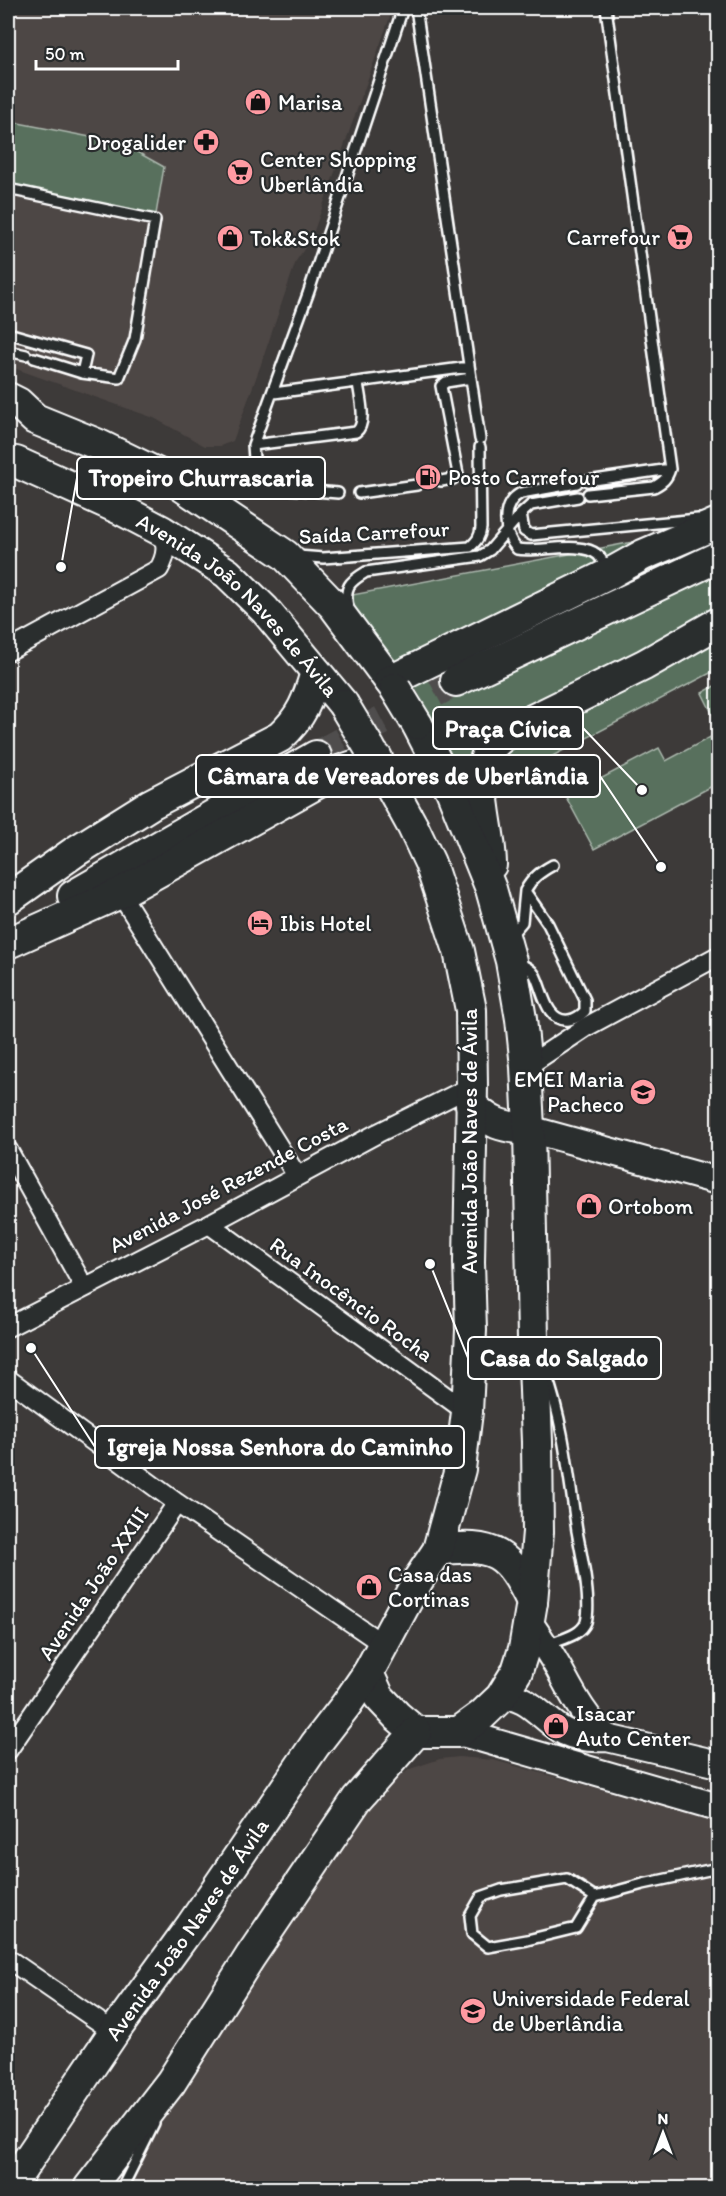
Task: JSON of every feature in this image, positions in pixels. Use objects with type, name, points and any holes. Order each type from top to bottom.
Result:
[{"type":"main road","points":[[8,398],[18,403],[21,416],[99,445],[179,484],[285,555],[334,606],[393,685],[417,724],[451,790],[491,889],[508,950],[526,1067],[538,1532],[530,1612],[524,1649],[517,1671],[501,1697],[459,1732]]},
{"type":"main road","name":"Avenida João Naves de Ávila","points":[[10,460],[120,509],[162,531],[226,573],[265,610],[343,704],[373,752],[430,863],[459,951],[471,1010],[472,1095],[469,1262],[471,1330],[467,1412],[460,1469],[438,1550]]},
{"type":"main road","points":[[393,685],[643,555],[718,523]]},
{"type":"main road","points":[[718,541],[452,675],[718,557]]},
{"type":"main road","points":[[491,889],[491,851],[483,789],[488,752],[510,731],[644,665],[718,622]]},
{"type":"main road","points":[[8,899],[76,851],[151,804],[280,737],[294,724],[303,710],[316,672]]},
{"type":"main road","points":[[8,907],[313,749],[8,933]]},
{"type":"main road","points":[[8,943],[120,893],[373,752]]},
{"type":"main road","points":[[472,1095],[485,1118],[496,1124],[529,1129],[718,1181]]},
{"type":"main road","points":[[607,1738],[594,1727],[578,1704],[546,1647],[530,1612],[519,1574],[508,1561],[496,1553],[459,1547],[438,1550],[418,1580],[368,1673],[379,1697],[397,1716],[416,1732],[459,1732],[718,1807]]},
{"type":"main road","name":"Avenida João Naves de Ávila","points":[[9,2188],[114,2032],[368,1673]]},
{"type":"main road","points":[[501,1697],[517,1697],[567,1733],[588,1738],[607,1738],[718,1764]]},
{"type":"main road","points":[[89,2188],[171,2082],[250,1957],[343,1818],[369,1784],[416,1732]]},
{"type":"street","points":[[8,651],[159,569],[166,556],[162,531]]},
{"type":"street","points":[[120,893],[297,1176]]},
{"type":"street","points":[[526,1067],[586,1027],[718,956]]},
{"type":"street","name":"Avenida José Rezende Costa","points":[[8,1327],[209,1224],[378,1132],[472,1095]]},
{"type":"street","points":[[8,1150],[84,1287]]},
{"type":"street","name":"Rua Inocêncio Rocha","points":[[209,1224],[467,1412]]},
{"type":"street","points":[[8,1379],[177,1503],[384,1645]]},
{"type":"street","name":"Avenida João XXIII","points":[[8,1750],[177,1503]]},
{"type":"street","points":[[8,1959],[114,2032]]},
{"type":"lane","points":[[338,493],[290,489],[258,467],[254,459],[253,446],[274,393],[403,8]]},
{"type":"lane","points":[[416,8],[471,378],[446,382],[441,386],[458,474],[453,479],[441,481]]},
{"type":"lane","points":[[368,651],[346,597],[352,581],[366,572],[480,556],[490,550],[520,514],[531,505],[654,487],[662,483],[670,469],[606,8]]},
{"type":"lane","points":[[8,189],[155,220],[135,339],[119,378],[82,374],[8,351]]},
{"type":"lane","points":[[8,333],[86,355],[82,374]]},
{"type":"lane","points":[[274,393],[469,367]]},
{"type":"lane","name":"Saída Carrefour","points":[[285,555],[323,558],[470,547],[476,542],[481,528],[480,443],[471,378]]},
{"type":"lane","points":[[253,446],[356,432],[362,423],[358,382]]},
{"type":"lane","points":[[609,574],[597,554],[587,549],[526,551],[517,549],[511,542],[507,530],[507,506],[512,497],[521,493],[582,482],[670,469]]},
{"type":"lane","points":[[359,493],[417,485]]},
{"type":"lane","points":[[520,514],[524,531],[531,536],[718,517]]},
{"type":"lane","points":[[553,865],[531,879],[525,891],[520,927],[508,950],[536,976],[544,1000],[556,1017],[563,1020],[577,1018],[585,1011],[585,1000]]},
{"type":"lane","points":[[525,891],[548,924],[585,1000],[590,1013],[586,1027]]},
{"type":"lane","points":[[523,915],[528,907],[536,907]]},
{"type":"lane","points":[[532,1339],[554,1397],[584,1572],[588,1610],[585,1624],[574,1635],[546,1647]]},
{"type":"lane","points":[[595,1897],[567,1879],[501,1890],[481,1897],[470,1916],[471,1934],[488,1947],[576,1928],[595,1897],[718,1868]]},
{"type":"lane","points":[[122,2188],[152,2129],[171,2082]]},
{"type":"shaded area","name":"Center Shopping Uberlândia","points":[[8,8],[393,8],[311,239],[296,261],[233,441],[220,446],[205,446],[154,418],[8,366]]},
{"type":"shaded area","name":"Universidade Federal de Uberlândia","points":[[459,1757],[493,1760],[718,1821],[718,2188],[108,2188],[369,1805],[383,1789],[410,1769],[440,1759]]},
{"type":"green space","points":[[8,121],[121,143],[164,167],[155,220],[8,189]]},
{"type":"green space","points":[[718,526],[718,669],[465,802],[347,596]]},
{"type":"green space","points":[[718,684],[718,725],[702,693]]},
{"type":"green space","points":[[718,733],[718,783],[594,849],[566,797],[659,748],[666,761]]},
{"type":"tunnel","points":[[316,756],[456,681]]},
{"type":"place","name":"Marisa","points":[[258,102]]},
{"type":"place","name":"Drogalider","points":[[206,142]]},
{"type":"place","name":"Center Shopping Uberlândia","points":[[240,172]]},
{"type":"place","name":"Carrefour","points":[[680,237]]},
{"type":"place","name":"Tok&Stok","points":[[230,238]]},
{"type":"place","name":"Posto Carrefour","points":[[428,477]]},
{"type":"place","name":"Tropeiro Churrascaria","points":[[61,567]]},
{"type":"place","name":"Praça Cívica","points":[[642,790]]},
{"type":"place","name":"Câmara de Vereadores de Uberlândia","points":[[661,867]]},
{"type":"place","name":"Ibis Hotel","points":[[260,923]]},
{"type":"place","name":"EMEI Maria Pacheco","points":[[643,1092]]},
{"type":"place","name":"Ortobom","points":[[589,1206]]},
{"type":"place","name":"Casa do Salgado","points":[[430,1264]]},
{"type":"place","name":"Igreja Nossa Senhora do Caminho","points":[[31,1348]]},
{"type":"place","name":"Casa das Cortinas","points":[[369,1587]]},
{"type":"place","name":"Isacar Auto Center","points":[[556,1726]]},
{"type":"place","name":"Universidade Federal de Uberlândia","points":[[473,2011]]}]
